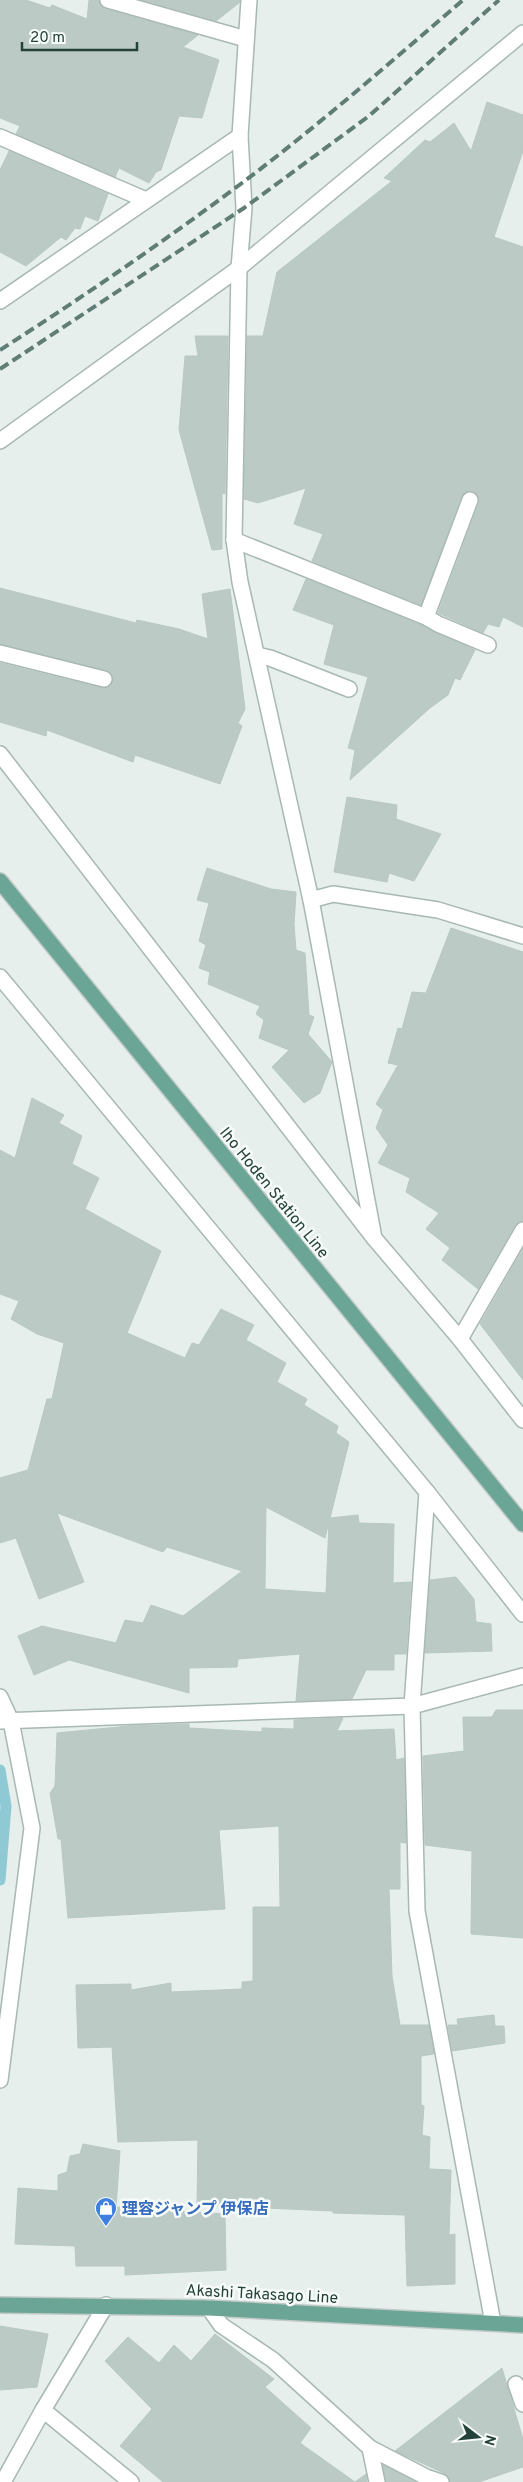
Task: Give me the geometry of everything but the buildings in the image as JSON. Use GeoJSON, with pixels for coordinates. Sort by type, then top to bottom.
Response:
{"type":"FeatureCollection","features":[{"type":"Feature","properties":{"kind":"main road","name":"Iho Hoden Station Line"},"geometry":{"type":"LineString","coordinates":[[0,881],[523,1524]]}},
{"type":"Feature","properties":{"kind":"main road","name":"Akashi Takasago Line"},"geometry":{"type":"LineString","coordinates":[[0,2305],[106,2305],[210,2308],[523,2325]]}},
{"type":"Feature","properties":{"kind":"street"},"geometry":{"type":"LineString","coordinates":[[108,0],[246,39]]}},
{"type":"Feature","properties":{"kind":"street"},"geometry":{"type":"LineString","coordinates":[[249,0],[240,136],[244,208],[239,268],[234,540],[240,582],[311,900],[374,1238]]}},
{"type":"Feature","properties":{"kind":"street"},"geometry":{"type":"LineString","coordinates":[[0,441],[239,268],[523,33]]}},
{"type":"Feature","properties":{"kind":"street"},"geometry":{"type":"LineString","coordinates":[[0,301],[240,136]]}},
{"type":"Feature","properties":{"kind":"street"},"geometry":{"type":"LineString","coordinates":[[0,137],[146,200]]}},
{"type":"Feature","properties":{"kind":"street"},"geometry":{"type":"LineString","coordinates":[[426,617],[470,500]]}},
{"type":"Feature","properties":{"kind":"street"},"geometry":{"type":"LineString","coordinates":[[234,540],[426,617],[488,645]]}},
{"type":"Feature","properties":{"kind":"street"},"geometry":{"type":"LineString","coordinates":[[0,654],[104,679]]}},
{"type":"Feature","properties":{"kind":"street"},"geometry":{"type":"LineString","coordinates":[[257,655],[270,658],[350,689]]}},
{"type":"Feature","properties":{"kind":"street"},"geometry":{"type":"LineString","coordinates":[[0,754],[374,1238],[460,1339],[523,1420]]}},
{"type":"Feature","properties":{"kind":"street"},"geometry":{"type":"LineString","coordinates":[[311,900],[333,894],[438,910],[523,936]]}},
{"type":"Feature","properties":{"kind":"street"},"geometry":{"type":"LineString","coordinates":[[0,976],[427,1492],[523,1614]]}},
{"type":"Feature","properties":{"kind":"street"},"geometry":{"type":"LineString","coordinates":[[460,1339],[523,1230]]}},
{"type":"Feature","properties":{"kind":"street"},"geometry":{"type":"LineString","coordinates":[[427,1492],[412,1706],[416,1911],[493,2323]]}},
{"type":"Feature","properties":{"kind":"street"},"geometry":{"type":"LineString","coordinates":[[5,1721],[412,1706],[523,1676]]}},
{"type":"Feature","properties":{"kind":"street"},"geometry":{"type":"LineString","coordinates":[[0,1697],[32,1828],[0,2080]]}},
{"type":"Feature","properties":{"kind":"street"},"geometry":{"type":"LineString","coordinates":[[3,2482],[42,2410],[106,2305]]}},
{"type":"Feature","properties":{"kind":"street"},"geometry":{"type":"LineString","coordinates":[[210,2308],[221,2325],[273,2360],[370,2448],[426,2477],[441,2482]]}},
{"type":"Feature","properties":{"kind":"street"},"geometry":{"type":"LineString","coordinates":[[516,2384],[523,2404]]}},
{"type":"Feature","properties":{"kind":"street"},"geometry":{"type":"LineString","coordinates":[[42,2410],[131,2482]]}},
{"type":"Feature","properties":{"kind":"street"},"geometry":{"type":"LineString","coordinates":[[370,2448],[376,2482]]}},
{"type":"Feature","properties":{"kind":"waterway"},"geometry":{"type":"LineString","coordinates":[[0,1770],[6,1806],[0,1880]]}},
{"type":"Feature","properties":{"kind":"railway"},"geometry":{"type":"LineString","coordinates":[[0,350],[123,269],[242,183],[327,116],[463,0]]}},
{"type":"Feature","properties":{"kind":"railway"},"geometry":{"type":"LineString","coordinates":[[0,369],[244,208],[369,116],[499,0]]}},
{"type":"Feature","properties":{"kind":"place","name":"理容ジャンプ 伊保店"},"geometry":{"type":"Point","coordinates":[106,2227]}}]}
